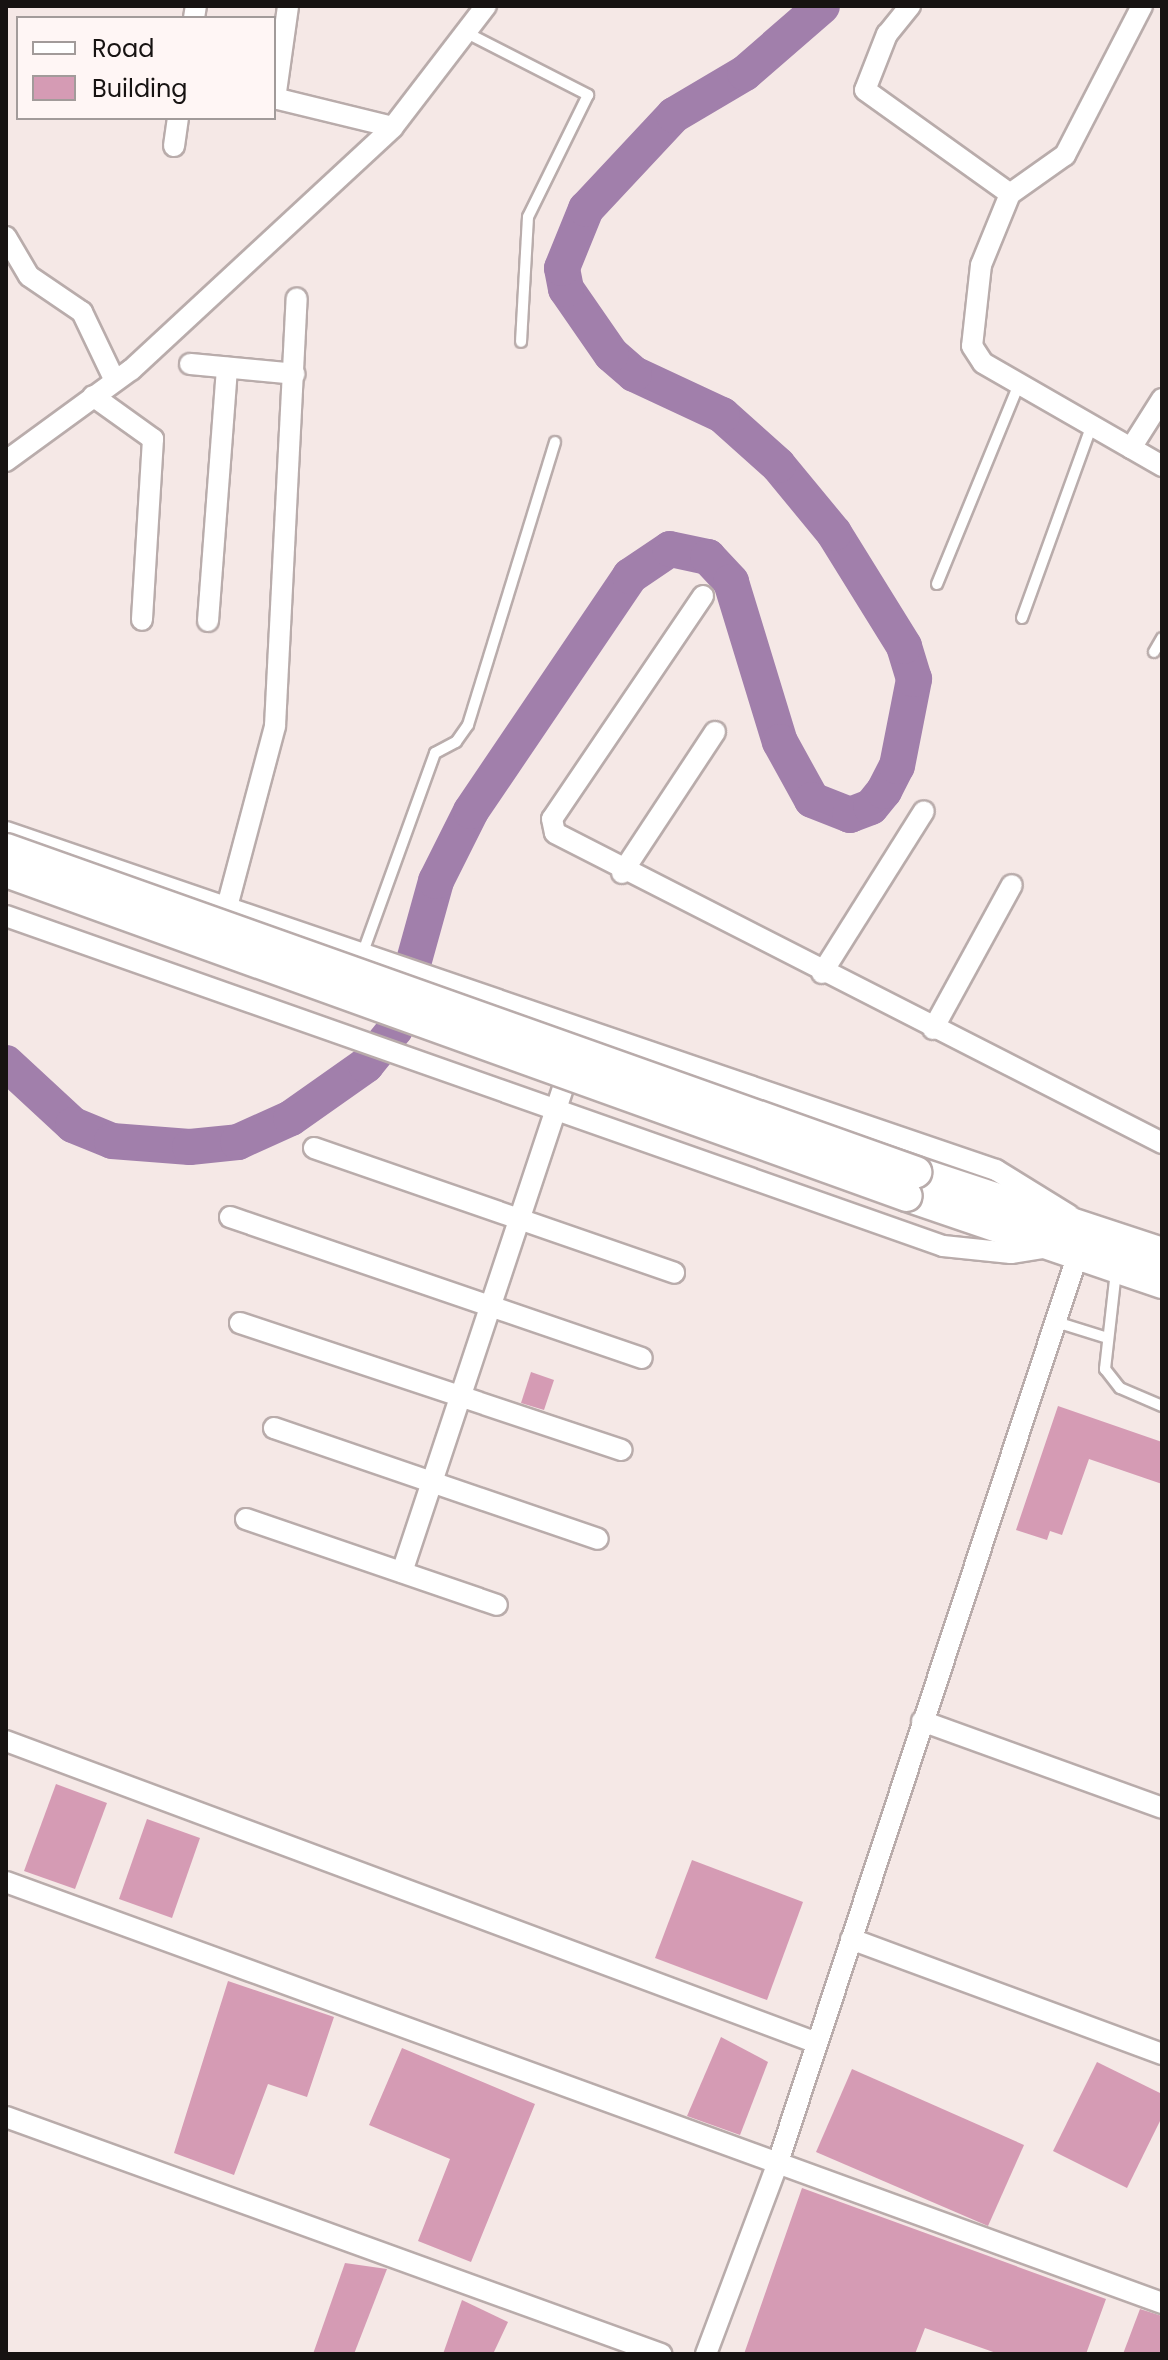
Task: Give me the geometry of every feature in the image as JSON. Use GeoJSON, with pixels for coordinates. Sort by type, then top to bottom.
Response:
{"type":"FeatureCollection","features":[{"type":"Feature","properties":{"kind":"main road"},"geometry":{"type":"LineString","coordinates":[[6,849],[1072,1242],[1116,1267],[1162,1283]]}},
{"type":"Feature","properties":{"kind":"main road"},"geometry":{"type":"LineString","coordinates":[[6,872],[912,1184]]}},
{"type":"Feature","properties":{"kind":"main road"},"geometry":{"type":"LineString","coordinates":[[1072,1242],[1162,1253]]}},
{"type":"Feature","properties":{"kind":"street"},"geometry":{"type":"LineString","coordinates":[[276,85],[288,6]]}},
{"type":"Feature","properties":{"kind":"street"},"geometry":{"type":"LineString","coordinates":[[6,461],[115,381],[393,127],[469,34],[486,6]]}},
{"type":"Feature","properties":{"kind":"street"},"geometry":{"type":"LineString","coordinates":[[910,6],[887,34],[865,90],[1010,194]]}},
{"type":"Feature","properties":{"kind":"street"},"geometry":{"type":"LineString","coordinates":[[1142,6],[1065,155],[1010,194],[981,265],[972,346],[983,363],[1162,466]]}},
{"type":"Feature","properties":{"kind":"street"},"geometry":{"type":"LineString","coordinates":[[276,98],[393,127]]}},
{"type":"Feature","properties":{"kind":"street"},"geometry":{"type":"LineString","coordinates":[[174,146],[178,120]]}},
{"type":"Feature","properties":{"kind":"street"},"geometry":{"type":"LineString","coordinates":[[6,237],[29,276],[82,312],[115,381]]}},
{"type":"Feature","properties":{"kind":"street"},"geometry":{"type":"LineString","coordinates":[[228,903],[275,726],[297,299]]}},
{"type":"Feature","properties":{"kind":"street"},"geometry":{"type":"LineString","coordinates":[[190,364],[295,374]]}},
{"type":"Feature","properties":{"kind":"street"},"geometry":{"type":"LineString","coordinates":[[208,621],[227,368]]}},
{"type":"Feature","properties":{"kind":"street"},"geometry":{"type":"LineString","coordinates":[[93,396],[153,439],[142,620]]}},
{"type":"Feature","properties":{"kind":"street"},"geometry":{"type":"LineString","coordinates":[[1131,448],[1162,399]]}},
{"type":"Feature","properties":{"kind":"street"},"geometry":{"type":"LineString","coordinates":[[703,596],[552,819],[555,833],[622,873],[1161,1141]]}},
{"type":"Feature","properties":{"kind":"street"},"geometry":{"type":"LineString","coordinates":[[622,873],[715,732]]}},
{"type":"Feature","properties":{"kind":"street"},"geometry":{"type":"LineString","coordinates":[[822,973],[924,811]]}},
{"type":"Feature","properties":{"kind":"street"},"geometry":{"type":"LineString","coordinates":[[6,832],[228,903],[996,1170],[1072,1242]]}},
{"type":"Feature","properties":{"kind":"street"},"geometry":{"type":"LineString","coordinates":[[933,1029],[1012,885]]}},
{"type":"Feature","properties":{"kind":"street"},"geometry":{"type":"LineString","coordinates":[[6,916],[943,1246],[1011,1253],[1072,1242]]}},
{"type":"Feature","properties":{"kind":"street"},"geometry":{"type":"LineString","coordinates":[[402,1572],[582,1028]]}},
{"type":"Feature","properties":{"kind":"street"},"geometry":{"type":"LineString","coordinates":[[314,1148],[674,1273]]}},
{"type":"Feature","properties":{"kind":"street"},"geometry":{"type":"LineString","coordinates":[[230,1217],[642,1358]]}},
{"type":"Feature","properties":{"kind":"street"},"geometry":{"type":"LineString","coordinates":[[706,2354],[778,2162],[1053,1321],[1072,1242]]}},
{"type":"Feature","properties":{"kind":"street"},"geometry":{"type":"LineString","coordinates":[[240,1323],[621,1450]]}},
{"type":"Feature","properties":{"kind":"street"},"geometry":{"type":"LineString","coordinates":[[274,1428],[598,1539]]}},
{"type":"Feature","properties":{"kind":"street"},"geometry":{"type":"LineString","coordinates":[[246,1519],[497,1605]]}},
{"type":"Feature","properties":{"kind":"street"},"geometry":{"type":"LineString","coordinates":[[922,1721],[1162,1808]]}},
{"type":"Feature","properties":{"kind":"street"},"geometry":{"type":"LineString","coordinates":[[6,1741],[817,2043]]}},
{"type":"Feature","properties":{"kind":"street"},"geometry":{"type":"LineString","coordinates":[[6,1882],[1162,2303]]}},
{"type":"Feature","properties":{"kind":"street"},"geometry":{"type":"LineString","coordinates":[[851,1939],[1162,2054]]}},
{"type":"Feature","properties":{"kind":"street"},"geometry":{"type":"LineString","coordinates":[[6,2117],[661,2354]]}},
{"type":"Feature","properties":{"kind":"lane"},"geometry":{"type":"LineString","coordinates":[[469,34],[588,95],[528,217],[521,342]]}},
{"type":"Feature","properties":{"kind":"lane"},"geometry":{"type":"LineString","coordinates":[[937,584],[1019,384]]}},
{"type":"Feature","properties":{"kind":"lane"},"geometry":{"type":"LineString","coordinates":[[1022,618],[1092,425]]}},
{"type":"Feature","properties":{"kind":"lane"},"geometry":{"type":"LineString","coordinates":[[367,953],[435,753],[456,742],[468,725],[555,442]]}},
{"type":"Feature","properties":{"kind":"lane"},"geometry":{"type":"LineString","coordinates":[[1154,652],[1162,638]]}},
{"type":"Feature","properties":{"kind":"lane"},"geometry":{"type":"LineString","coordinates":[[1116,1267],[1104,1337],[1111,1380],[1162,1406]]}},
{"type":"Feature","properties":{"kind":"lane"},"geometry":{"type":"LineString","coordinates":[[1053,1321],[1104,1337]]}},
{"type":"Feature","properties":{"kind":"building"},"geometry":{"type":"Polygon","coordinates":[[[531,1372],[554,1380],[544,1410],[521,1403],[531,1372]]]}},
{"type":"Feature","properties":{"kind":"building"},"geometry":{"type":"Polygon","coordinates":[[[1058,1406],[1162,1442],[1162,1484],[1089,1459],[1062,1535],[1050,1531],[1047,1540],[1016,1530],[1058,1406]]]}},
{"type":"Feature","properties":{"kind":"building"},"geometry":{"type":"Polygon","coordinates":[[[56,1784],[107,1803],[75,1889],[24,1871],[56,1784]]]}},
{"type":"Feature","properties":{"kind":"building"},"geometry":{"type":"Polygon","coordinates":[[[147,1819],[200,1838],[172,1918],[119,1899],[147,1819]]]}},
{"type":"Feature","properties":{"kind":"building"},"geometry":{"type":"Polygon","coordinates":[[[692,1860],[803,1902],[767,2000],[655,1958],[692,1860]]]}},
{"type":"Feature","properties":{"kind":"building"},"geometry":{"type":"Polygon","coordinates":[[[228,1981],[334,2017],[307,2097],[268,2084],[234,2175],[174,2153],[228,1981]]]}},
{"type":"Feature","properties":{"kind":"building"},"geometry":{"type":"Polygon","coordinates":[[[721,2037],[768,2062],[740,2135],[687,2116],[721,2037]]]}},
{"type":"Feature","properties":{"kind":"building"},"geometry":{"type":"Polygon","coordinates":[[[402,2048],[535,2104],[471,2262],[418,2241],[450,2159],[369,2125],[402,2048]]]}},
{"type":"Feature","properties":{"kind":"building"},"geometry":{"type":"Polygon","coordinates":[[[1097,2062],[1162,2094],[1162,2117],[1127,2188],[1053,2151],[1097,2062]]]}},
{"type":"Feature","properties":{"kind":"building"},"geometry":{"type":"Polygon","coordinates":[[[852,2069],[1024,2145],[988,2226],[816,2152],[852,2069]]]}},
{"type":"Feature","properties":{"kind":"building"},"geometry":{"type":"Polygon","coordinates":[[[802,2188],[1106,2299],[1086,2354],[999,2354],[925,2328],[915,2354],[744,2354],[802,2188]]]}},
{"type":"Feature","properties":{"kind":"building"},"geometry":{"type":"Polygon","coordinates":[[[345,2263],[387,2269],[354,2354],[313,2354],[345,2263]]]}},
{"type":"Feature","properties":{"kind":"building"},"geometry":{"type":"Polygon","coordinates":[[[462,2300],[508,2322],[493,2354],[443,2354],[462,2300]]]}},
{"type":"Feature","properties":{"kind":"building"},"geometry":{"type":"Polygon","coordinates":[[[1140,2309],[1162,2316],[1162,2354],[1123,2354],[1140,2309]]]}},
{"type":"Feature","properties":{"kind":"waterway"},"geometry":{"type":"LineString","coordinates":[[6,1063],[73,1125],[112,1141],[190,1147],[238,1142],[291,1118],[366,1065],[395,1029],[436,881],[471,811],[630,576],[670,549],[708,557],[731,582],[780,742],[812,800],[850,815],[871,807],[884,791],[897,766],[914,679],[904,646],[834,533],[778,465],[722,415],[634,374],[611,354],[566,289],[562,268],[586,209],[674,115],[745,73],[822,6]]}}]}
